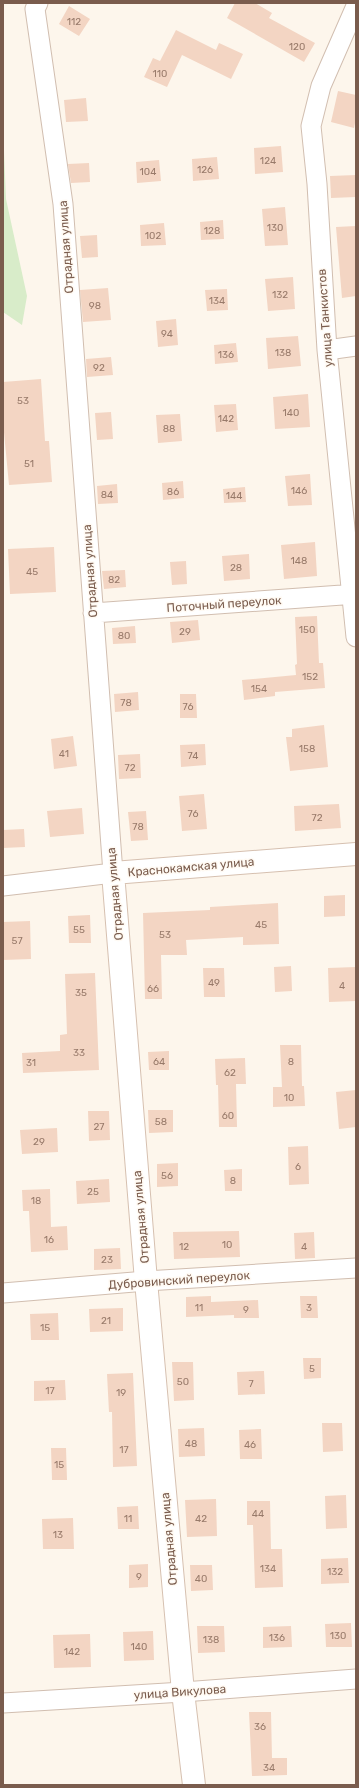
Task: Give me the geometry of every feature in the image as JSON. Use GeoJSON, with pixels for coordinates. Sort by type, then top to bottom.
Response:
{"type":"FeatureCollection","features":[{"type":"Feature","properties":{"kind":"street","name":"Отрадная улица"},"geometry":{"type":"LineString","coordinates":[[38,3],[36,8],[64,204],[93,613],[146,1281],[183,1692],[194,1785]]}},
{"type":"Feature","properties":{"kind":"street","name":"улица Танкистов"},"geometry":{"type":"LineString","coordinates":[[356,6],[321,86],[311,126],[317,184],[327,350],[354,594],[356,637]]}},
{"type":"Feature","properties":{"kind":"street"},"geometry":{"type":"LineString","coordinates":[[327,350],[356,346]]}},
{"type":"Feature","properties":{"kind":"street","name":"Поточный переулок"},"geometry":{"type":"LineString","coordinates":[[93,613],[354,594]]}},
{"type":"Feature","properties":{"kind":"street","name":"Краснокамская улица"},"geometry":{"type":"LineString","coordinates":[[3,886],[113,873],[356,854]]}},
{"type":"Feature","properties":{"kind":"street","name":"Дубровинский переулок"},"geometry":{"type":"LineString","coordinates":[[3,1293],[146,1281],[356,1268]]}},
{"type":"Feature","properties":{"kind":"street","name":"улица Викулова"},"geometry":{"type":"LineString","coordinates":[[3,1703],[183,1692],[356,1679]]}},
{"type":"Feature","properties":{"kind":"green space"},"geometry":{"type":"Polygon","coordinates":[[[3,127],[6,199],[27,296],[22,325],[3,312],[3,127]]]}},
{"type":"Feature","properties":{"kind":"building"},"geometry":{"type":"Polygon","coordinates":[[[235,3],[255,3],[272,13],[269,18],[315,43],[304,62],[227,18],[235,3]]]}},
{"type":"Feature","properties":{"kind":"building"},"geometry":{"type":"Polygon","coordinates":[[[69,6],[90,19],[79,36],[59,24],[69,6]]]}},
{"type":"Feature","properties":{"kind":"building"},"geometry":{"type":"Polygon","coordinates":[[[176,30],[216,50],[219,43],[243,54],[231,79],[182,55],[167,87],[144,77],[153,58],[160,61],[176,30]]]}},
{"type":"Feature","properties":{"kind":"building"},"geometry":{"type":"Polygon","coordinates":[[[338,91],[356,95],[356,118],[354,128],[331,122],[338,91]]]}},
{"type":"Feature","properties":{"kind":"building"},"geometry":{"type":"Polygon","coordinates":[[[86,98],[88,121],[66,122],[64,100],[86,98]]]}},
{"type":"Feature","properties":{"kind":"building"},"geometry":{"type":"Polygon","coordinates":[[[281,146],[283,172],[255,174],[254,148],[281,146]]]}},
{"type":"Feature","properties":{"kind":"building"},"geometry":{"type":"Polygon","coordinates":[[[217,157],[219,179],[193,181],[192,159],[217,157]]]}},
{"type":"Feature","properties":{"kind":"building"},"geometry":{"type":"Polygon","coordinates":[[[159,160],[161,181],[137,183],[136,162],[159,160]]]}},
{"type":"Feature","properties":{"kind":"building"},"geometry":{"type":"Polygon","coordinates":[[[89,163],[90,182],[71,183],[68,164],[89,163]]]}},
{"type":"Feature","properties":{"kind":"building"},"geometry":{"type":"Polygon","coordinates":[[[356,175],[356,197],[331,198],[330,176],[356,175]]]}},
{"type":"Feature","properties":{"kind":"building"},"geometry":{"type":"Polygon","coordinates":[[[285,207],[288,245],[265,246],[262,209],[285,207]]]}},
{"type":"Feature","properties":{"kind":"building"},"geometry":{"type":"Polygon","coordinates":[[[223,220],[224,239],[201,240],[200,222],[223,220]]]}},
{"type":"Feature","properties":{"kind":"building"},"geometry":{"type":"Polygon","coordinates":[[[164,223],[166,245],[141,246],[140,225],[164,223]]]}},
{"type":"Feature","properties":{"kind":"building"},"geometry":{"type":"Polygon","coordinates":[[[356,226],[356,296],[342,298],[336,227],[356,226]]]}},
{"type":"Feature","properties":{"kind":"building"},"geometry":{"type":"Polygon","coordinates":[[[97,235],[98,257],[82,258],[80,236],[97,235]]]}},
{"type":"Feature","properties":{"kind":"building"},"geometry":{"type":"Polygon","coordinates":[[[293,277],[295,309],[268,311],[265,279],[293,277]]]}},
{"type":"Feature","properties":{"kind":"building"},"geometry":{"type":"Polygon","coordinates":[[[108,288],[111,320],[83,322],[80,290],[108,288]]]}},
{"type":"Feature","properties":{"kind":"building"},"geometry":{"type":"Polygon","coordinates":[[[227,289],[228,310],[207,311],[205,290],[227,289]]]}},
{"type":"Feature","properties":{"kind":"building"},"geometry":{"type":"Polygon","coordinates":[[[176,319],[178,345],[158,347],[156,321],[176,319]]]}},
{"type":"Feature","properties":{"kind":"building"},"geometry":{"type":"Polygon","coordinates":[[[298,336],[301,366],[268,369],[266,338],[298,336]]]}},
{"type":"Feature","properties":{"kind":"building"},"geometry":{"type":"Polygon","coordinates":[[[236,343],[238,362],[215,364],[214,345],[236,343]]]}},
{"type":"Feature","properties":{"kind":"building"},"geometry":{"type":"Polygon","coordinates":[[[111,357],[113,375],[87,377],[86,359],[111,357]]]}},
{"type":"Feature","properties":{"kind":"building"},"geometry":{"type":"Polygon","coordinates":[[[41,379],[45,441],[49,441],[52,482],[9,485],[3,422],[3,382],[41,379]]]}},
{"type":"Feature","properties":{"kind":"building"},"geometry":{"type":"Polygon","coordinates":[[[308,394],[310,427],[275,429],[273,397],[308,394]]]}},
{"type":"Feature","properties":{"kind":"building"},"geometry":{"type":"Polygon","coordinates":[[[236,404],[238,430],[216,432],[214,405],[236,404]]]}},
{"type":"Feature","properties":{"kind":"building"},"geometry":{"type":"Polygon","coordinates":[[[111,412],[113,439],[97,440],[95,413],[111,412]]]}},
{"type":"Feature","properties":{"kind":"building"},"geometry":{"type":"Polygon","coordinates":[[[180,414],[182,441],[158,443],[156,415],[180,414]]]}},
{"type":"Feature","properties":{"kind":"building"},"geometry":{"type":"Polygon","coordinates":[[[310,474],[312,505],[288,506],[285,476],[310,474]]]}},
{"type":"Feature","properties":{"kind":"building"},"geometry":{"type":"Polygon","coordinates":[[[183,481],[184,498],[163,500],[162,483],[183,481]]]}},
{"type":"Feature","properties":{"kind":"building"},"geometry":{"type":"Polygon","coordinates":[[[117,484],[118,503],[98,504],[97,486],[117,484]]]}},
{"type":"Feature","properties":{"kind":"building"},"geometry":{"type":"Polygon","coordinates":[[[245,487],[246,502],[224,503],[223,489],[245,487]]]}},
{"type":"Feature","properties":{"kind":"building"},"geometry":{"type":"Polygon","coordinates":[[[315,542],[317,576],[284,579],[281,545],[315,542]]]}},
{"type":"Feature","properties":{"kind":"building"},"geometry":{"type":"Polygon","coordinates":[[[54,547],[56,592],[10,594],[8,549],[54,547]]]}},
{"type":"Feature","properties":{"kind":"building"},"geometry":{"type":"Polygon","coordinates":[[[249,554],[250,579],[224,581],[222,556],[249,554]]]}},
{"type":"Feature","properties":{"kind":"building"},"geometry":{"type":"Polygon","coordinates":[[[186,561],[187,584],[172,585],[170,562],[186,561]]]}},
{"type":"Feature","properties":{"kind":"building"},"geometry":{"type":"Polygon","coordinates":[[[125,570],[126,587],[104,589],[102,571],[125,570]]]}},
{"type":"Feature","properties":{"kind":"building"},"geometry":{"type":"Polygon","coordinates":[[[317,616],[319,663],[323,663],[325,688],[275,692],[275,696],[244,700],[242,680],[296,675],[295,617],[317,616]]]}},
{"type":"Feature","properties":{"kind":"building"},"geometry":{"type":"Polygon","coordinates":[[[198,620],[200,640],[172,643],[170,622],[198,620]]]}},
{"type":"Feature","properties":{"kind":"building"},"geometry":{"type":"Polygon","coordinates":[[[135,626],[136,643],[113,644],[112,628],[135,626]]]}},
{"type":"Feature","properties":{"kind":"building"},"geometry":{"type":"Polygon","coordinates":[[[138,692],[139,710],[115,712],[114,694],[138,692]]]}},
{"type":"Feature","properties":{"kind":"building"},"geometry":{"type":"Polygon","coordinates":[[[180,694],[196,694],[197,718],[180,718],[180,694]]]}},
{"type":"Feature","properties":{"kind":"building"},"geometry":{"type":"Polygon","coordinates":[[[324,725],[328,767],[290,771],[286,737],[292,737],[292,729],[324,725]]]}},
{"type":"Feature","properties":{"kind":"building"},"geometry":{"type":"Polygon","coordinates":[[[73,736],[77,766],[54,769],[51,739],[73,736]]]}},
{"type":"Feature","properties":{"kind":"building"},"geometry":{"type":"Polygon","coordinates":[[[205,744],[206,765],[181,767],[180,745],[205,744]]]}},
{"type":"Feature","properties":{"kind":"building"},"geometry":{"type":"Polygon","coordinates":[[[140,754],[141,778],[119,779],[118,755],[140,754]]]}},
{"type":"Feature","properties":{"kind":"building"},"geometry":{"type":"Polygon","coordinates":[[[204,794],[207,829],[182,831],[179,796],[204,794]]]}},
{"type":"Feature","properties":{"kind":"building"},"geometry":{"type":"Polygon","coordinates":[[[339,804],[341,828],[295,831],[294,806],[339,804]]]}},
{"type":"Feature","properties":{"kind":"building"},"geometry":{"type":"Polygon","coordinates":[[[82,808],[84,834],[50,837],[47,811],[82,808]]]}},
{"type":"Feature","properties":{"kind":"building"},"geometry":{"type":"Polygon","coordinates":[[[146,811],[148,840],[131,841],[128,812],[146,811]]]}},
{"type":"Feature","properties":{"kind":"building"},"geometry":{"type":"Polygon","coordinates":[[[24,829],[25,847],[3,848],[3,830],[24,829]]]}},
{"type":"Feature","properties":{"kind":"building"},"geometry":{"type":"Polygon","coordinates":[[[345,895],[345,916],[324,917],[324,896],[345,895]]]}},
{"type":"Feature","properties":{"kind":"building"},"geometry":{"type":"Polygon","coordinates":[[[278,903],[279,944],[243,945],[243,937],[186,940],[187,955],[161,955],[162,999],[145,999],[143,913],[210,910],[210,907],[278,903]]]}},
{"type":"Feature","properties":{"kind":"building"},"geometry":{"type":"Polygon","coordinates":[[[90,915],[91,943],[69,943],[68,916],[90,915]]]}},
{"type":"Feature","properties":{"kind":"building"},"geometry":{"type":"Polygon","coordinates":[[[30,921],[31,959],[3,960],[3,922],[30,921]]]}},
{"type":"Feature","properties":{"kind":"building"},"geometry":{"type":"Polygon","coordinates":[[[291,966],[292,991],[275,992],[274,967],[291,966]]]}},
{"type":"Feature","properties":{"kind":"building"},"geometry":{"type":"Polygon","coordinates":[[[356,967],[356,1001],[329,1002],[328,968],[356,967]]]}},
{"type":"Feature","properties":{"kind":"building"},"geometry":{"type":"Polygon","coordinates":[[[203,968],[224,968],[225,997],[204,997],[203,968]]]}},
{"type":"Feature","properties":{"kind":"building"},"geometry":{"type":"Polygon","coordinates":[[[95,973],[99,1070],[23,1073],[22,1053],[60,1051],[60,1035],[67,1034],[65,974],[95,973]]]}},
{"type":"Feature","properties":{"kind":"building"},"geometry":{"type":"Polygon","coordinates":[[[280,1045],[301,1045],[302,1086],[304,1086],[305,1106],[273,1107],[273,1087],[282,1087],[280,1045]]]}},
{"type":"Feature","properties":{"kind":"building"},"geometry":{"type":"Polygon","coordinates":[[[169,1051],[169,1070],[149,1070],[148,1052],[169,1051]]]}},
{"type":"Feature","properties":{"kind":"building"},"geometry":{"type":"Polygon","coordinates":[[[245,1058],[246,1084],[236,1084],[237,1127],[219,1127],[218,1085],[216,1085],[215,1059],[245,1058]]]}},
{"type":"Feature","properties":{"kind":"building"},"geometry":{"type":"Polygon","coordinates":[[[356,1090],[356,1127],[339,1129],[336,1092],[356,1090]]]}},
{"type":"Feature","properties":{"kind":"building"},"geometry":{"type":"Polygon","coordinates":[[[148,1110],[173,1110],[173,1132],[149,1133],[148,1110]]]}},
{"type":"Feature","properties":{"kind":"building"},"geometry":{"type":"Polygon","coordinates":[[[88,1111],[109,1111],[110,1140],[89,1141],[88,1111]]]}},
{"type":"Feature","properties":{"kind":"building"},"geometry":{"type":"Polygon","coordinates":[[[57,1128],[58,1152],[22,1154],[20,1130],[57,1128]]]}},
{"type":"Feature","properties":{"kind":"building"},"geometry":{"type":"Polygon","coordinates":[[[308,1146],[309,1184],[289,1185],[288,1147],[308,1146]]]}},
{"type":"Feature","properties":{"kind":"building"},"geometry":{"type":"Polygon","coordinates":[[[178,1163],[178,1186],[157,1187],[157,1164],[178,1163]]]}},
{"type":"Feature","properties":{"kind":"building"},"geometry":{"type":"Polygon","coordinates":[[[242,1169],[242,1191],[225,1191],[224,1170],[242,1169]]]}},
{"type":"Feature","properties":{"kind":"building"},"geometry":{"type":"Polygon","coordinates":[[[109,1179],[110,1202],[77,1204],[76,1181],[109,1179]]]}},
{"type":"Feature","properties":{"kind":"building"},"geometry":{"type":"Polygon","coordinates":[[[50,1189],[51,1227],[67,1226],[68,1250],[31,1252],[29,1211],[23,1211],[22,1190],[50,1189]]]}},
{"type":"Feature","properties":{"kind":"building"},"geometry":{"type":"Polygon","coordinates":[[[239,1231],[240,1257],[174,1259],[173,1232],[239,1231]]]}},
{"type":"Feature","properties":{"kind":"building"},"geometry":{"type":"Polygon","coordinates":[[[314,1232],[315,1258],[295,1259],[294,1233],[314,1232]]]}},
{"type":"Feature","properties":{"kind":"building"},"geometry":{"type":"Polygon","coordinates":[[[120,1248],[121,1269],[94,1270],[94,1249],[120,1248]]]}},
{"type":"Feature","properties":{"kind":"building"},"geometry":{"type":"Polygon","coordinates":[[[211,1296],[211,1302],[258,1300],[259,1318],[234,1318],[234,1315],[186,1317],[186,1297],[211,1296]]]}},
{"type":"Feature","properties":{"kind":"building"},"geometry":{"type":"Polygon","coordinates":[[[300,1296],[317,1296],[318,1318],[301,1318],[300,1296]]]}},
{"type":"Feature","properties":{"kind":"building"},"geometry":{"type":"Polygon","coordinates":[[[123,1308],[123,1331],[90,1332],[89,1309],[123,1308]]]}},
{"type":"Feature","properties":{"kind":"building"},"geometry":{"type":"Polygon","coordinates":[[[58,1313],[59,1340],[31,1340],[30,1314],[58,1313]]]}},
{"type":"Feature","properties":{"kind":"building"},"geometry":{"type":"Polygon","coordinates":[[[303,1358],[321,1358],[321,1378],[304,1379],[303,1358]]]}},
{"type":"Feature","properties":{"kind":"building"},"geometry":{"type":"Polygon","coordinates":[[[172,1362],[193,1362],[194,1400],[174,1401],[172,1362]]]}},
{"type":"Feature","properties":{"kind":"building"},"geometry":{"type":"Polygon","coordinates":[[[264,1371],[265,1394],[238,1395],[237,1372],[264,1371]]]}},
{"type":"Feature","properties":{"kind":"building"},"geometry":{"type":"Polygon","coordinates":[[[133,1373],[137,1466],[113,1467],[112,1412],[109,1412],[107,1374],[133,1373]]]}},
{"type":"Feature","properties":{"kind":"building"},"geometry":{"type":"Polygon","coordinates":[[[65,1380],[66,1400],[34,1401],[34,1381],[65,1380]]]}},
{"type":"Feature","properties":{"kind":"building"},"geometry":{"type":"Polygon","coordinates":[[[322,1423],[342,1423],[343,1451],[323,1452],[322,1423]]]}},
{"type":"Feature","properties":{"kind":"building"},"geometry":{"type":"Polygon","coordinates":[[[204,1428],[205,1456],[179,1457],[178,1429],[204,1428]]]}},
{"type":"Feature","properties":{"kind":"building"},"geometry":{"type":"Polygon","coordinates":[[[261,1429],[262,1459],[240,1459],[239,1430],[261,1429]]]}},
{"type":"Feature","properties":{"kind":"building"},"geometry":{"type":"Polygon","coordinates":[[[51,1448],[66,1448],[67,1480],[52,1480],[51,1448]]]}},
{"type":"Feature","properties":{"kind":"building"},"geometry":{"type":"Polygon","coordinates":[[[346,1495],[347,1528],[326,1529],[325,1496],[346,1495]]]}},
{"type":"Feature","properties":{"kind":"building"},"geometry":{"type":"Polygon","coordinates":[[[216,1499],[217,1536],[187,1537],[185,1500],[216,1499]]]}},
{"type":"Feature","properties":{"kind":"building"},"geometry":{"type":"Polygon","coordinates":[[[247,1501],[270,1501],[271,1549],[282,1549],[283,1587],[255,1588],[253,1525],[247,1525],[247,1501]]]}},
{"type":"Feature","properties":{"kind":"building"},"geometry":{"type":"Polygon","coordinates":[[[138,1506],[139,1529],[118,1529],[117,1507],[138,1506]]]}},
{"type":"Feature","properties":{"kind":"building"},"geometry":{"type":"Polygon","coordinates":[[[73,1518],[74,1549],[43,1549],[42,1519],[73,1518]]]}},
{"type":"Feature","properties":{"kind":"building"},"geometry":{"type":"Polygon","coordinates":[[[348,1558],[349,1583],[321,1584],[321,1559],[348,1558]]]}},
{"type":"Feature","properties":{"kind":"building"},"geometry":{"type":"Polygon","coordinates":[[[148,1564],[148,1587],[129,1588],[129,1565],[148,1564]]]}},
{"type":"Feature","properties":{"kind":"building"},"geometry":{"type":"Polygon","coordinates":[[[190,1565],[212,1565],[213,1590],[191,1591],[190,1565]]]}},
{"type":"Feature","properties":{"kind":"building"},"geometry":{"type":"Polygon","coordinates":[[[351,1623],[352,1647],[326,1647],[325,1624],[351,1623]]]}},
{"type":"Feature","properties":{"kind":"building"},"geometry":{"type":"Polygon","coordinates":[[[197,1626],[224,1626],[225,1652],[198,1653],[197,1626]]]}},
{"type":"Feature","properties":{"kind":"building"},"geometry":{"type":"Polygon","coordinates":[[[291,1626],[292,1647],[263,1648],[263,1627],[291,1626]]]}},
{"type":"Feature","properties":{"kind":"building"},"geometry":{"type":"Polygon","coordinates":[[[153,1631],[154,1660],[124,1661],[123,1632],[153,1631]]]}},
{"type":"Feature","properties":{"kind":"building"},"geometry":{"type":"Polygon","coordinates":[[[90,1634],[91,1667],[54,1668],[53,1635],[90,1634]]]}},
{"type":"Feature","properties":{"kind":"building"},"geometry":{"type":"Polygon","coordinates":[[[249,1712],[271,1712],[272,1758],[287,1758],[287,1775],[252,1776],[249,1712]]]}}]}
